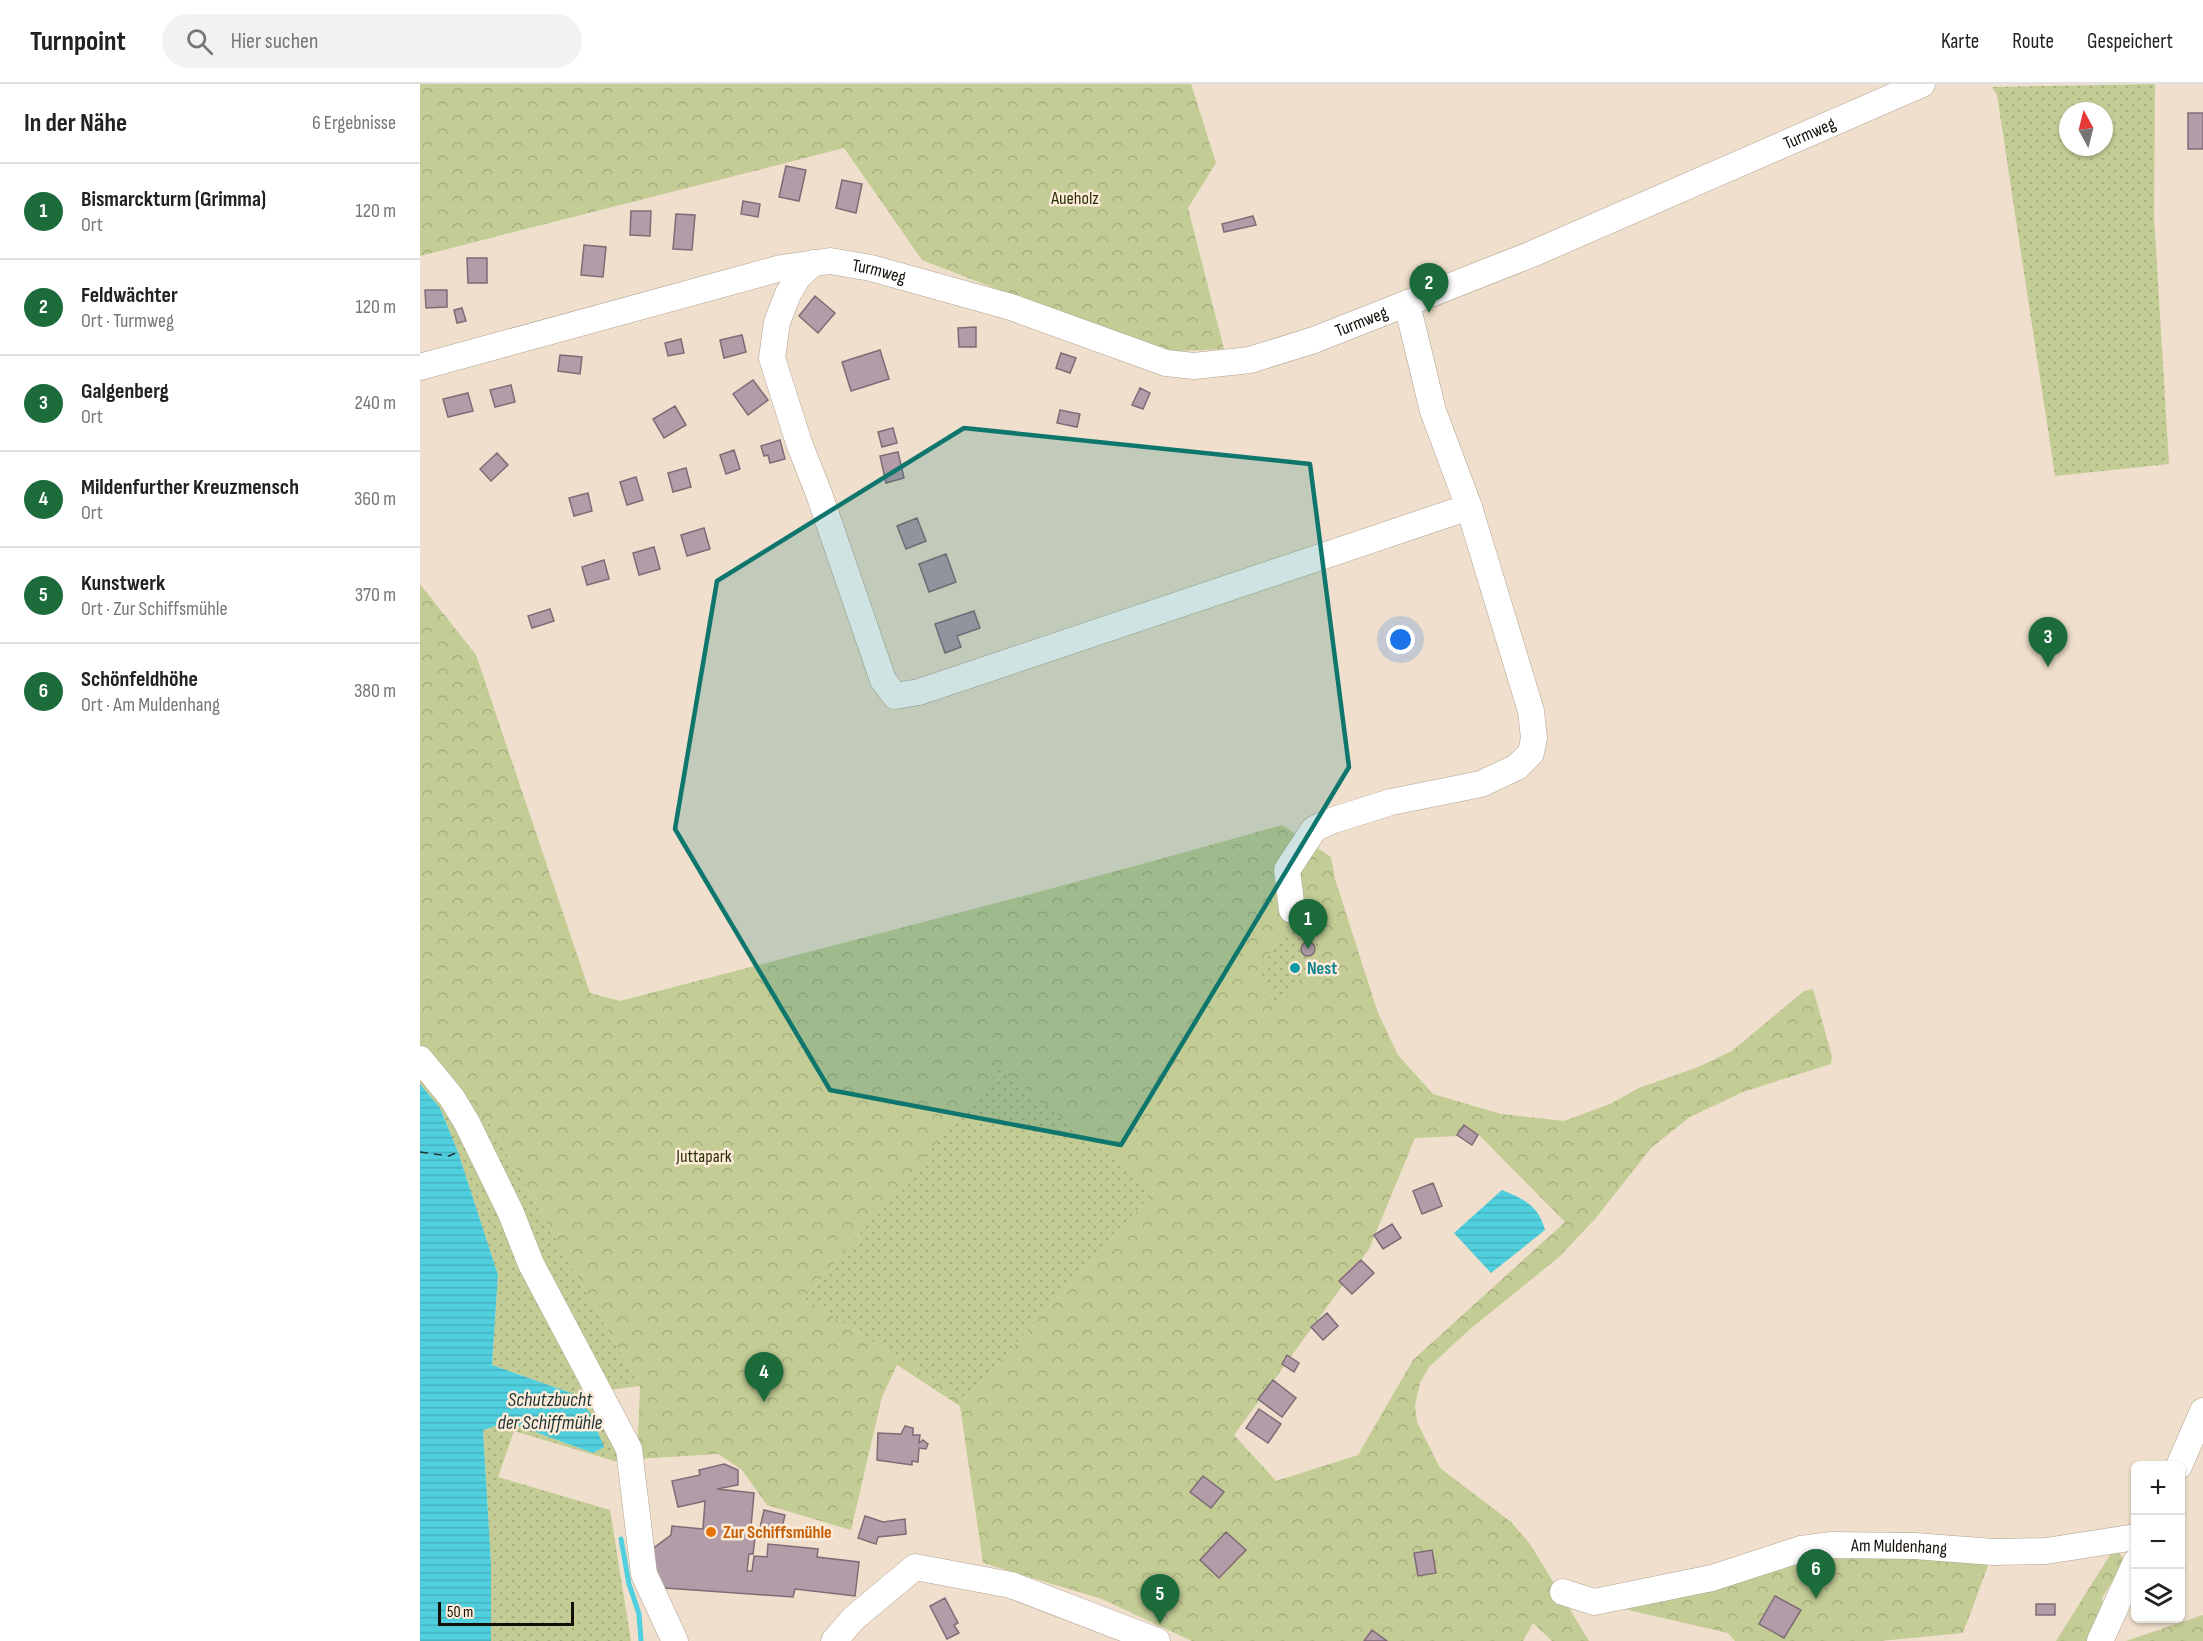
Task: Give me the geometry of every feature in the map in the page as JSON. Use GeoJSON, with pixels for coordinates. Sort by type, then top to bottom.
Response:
{"type":"FeatureCollection","features":[{"type":"Feature","properties":{"kind":"street","name":"Turmweg"},"geometry":{"type":"LineString","coordinates":[[420,367],[781,268],[830,261],[871,268],[1011,307],[1166,363],[1194,366],[1250,360],[1314,340],[1543,249],[1922,84]]}},
{"type":"Feature","properties":{"kind":"street"},"geometry":{"type":"LineString","coordinates":[[813,263],[798,277],[788,294],[777,322],[772,358],[796,434],[883,680],[895,696],[919,692],[1469,507]]}},
{"type":"Feature","properties":{"kind":"street"},"geometry":{"type":"LineString","coordinates":[[1292,910],[1287,870],[1314,829],[1334,820],[1391,802],[1481,784],[1517,767],[1531,753],[1534,738],[1531,711],[1469,507],[1433,411],[1407,304]]}},
{"type":"Feature","properties":{"kind":"street"},"geometry":{"type":"LineString","coordinates":[[420,1059],[452,1098],[467,1123],[511,1214],[531,1264],[629,1449],[644,1574],[675,1641]]}},
{"type":"Feature","properties":{"kind":"street"},"geometry":{"type":"LineString","coordinates":[[2181,1461],[2203,1411]]}},
{"type":"Feature","properties":{"kind":"street","name":"Am Muldenhang"},"geometry":{"type":"LineString","coordinates":[[1563,1592],[1594,1602],[1712,1578],[1801,1549],[1832,1545],[1915,1546],[1993,1552],[2046,1551],[2131,1538]]}},
{"type":"Feature","properties":{"kind":"street"},"geometry":{"type":"LineString","coordinates":[[834,1641],[854,1618],[915,1567],[1011,1585],[1156,1641]]}},
{"type":"Feature","properties":{"kind":"street"},"geometry":{"type":"LineString","coordinates":[[2100,1641],[2133,1569]]}},
{"type":"Feature","properties":{"kind":"highlighted area"},"geometry":{"type":"Polygon","coordinates":[[[964,428],[1310,464],[1349,767],[1121,1145],[830,1090],[675,829],[717,581],[964,428]]]}},
{"type":"Feature","properties":{"kind":"green space","name":"Aueholz"},"geometry":{"type":"Polygon","coordinates":[[[420,84],[1191,84],[1216,163],[1188,208],[1224,349],[1159,352],[922,260],[844,148],[420,256],[420,84]]]}},
{"type":"Feature","properties":{"kind":"green space"},"geometry":{"type":"Polygon","coordinates":[[[2155,84],[2154,216],[2169,464],[2055,476],[1997,95],[1992,87],[2155,84]]]}},
{"type":"Feature","properties":{"kind":"green space","name":"Juttapark"},"geometry":{"type":"Polygon","coordinates":[[[420,584],[476,655],[590,993],[620,1001],[1034,893],[1282,825],[1331,857],[1335,879],[1378,1013],[1398,1055],[1433,1094],[1501,1114],[1564,1121],[1610,1104],[1639,1088],[1698,1067],[1732,1051],[1804,991],[1813,989],[1832,1056],[1831,1064],[1743,1092],[1690,1117],[1651,1148],[1595,1219],[1559,1257],[1469,1330],[1429,1367],[1420,1383],[1415,1405],[1417,1422],[1440,1468],[1511,1522],[1530,1544],[1589,1641],[1552,1641],[1533,1623],[1523,1641],[1192,1641],[1102,1599],[983,1563],[960,1406],[897,1365],[882,1397],[851,1530],[767,1505],[742,1470],[718,1454],[637,1459],[640,1386],[490,1124],[420,1075],[420,584]],[[1293,918],[1256,974],[1279,1007],[1323,946],[1293,918]],[[1000,1069],[804,1299],[965,1399],[1155,1191],[1000,1069]],[[1479,1135],[1415,1138],[1369,1249],[1234,1435],[1276,1481],[1358,1455],[1413,1360],[1565,1222],[1479,1135]]]}},
{"type":"Feature","properties":{"kind":"green space"},"geometry":{"type":"Polygon","coordinates":[[[1293,918],[1323,946],[1279,1007],[1256,974],[1293,918]]]}},
{"type":"Feature","properties":{"kind":"green space"},"geometry":{"type":"Polygon","coordinates":[[[1000,1068],[1155,1191],[965,1399],[804,1299],[1000,1068]]]}},
{"type":"Feature","properties":{"kind":"green space"},"geometry":{"type":"Polygon","coordinates":[[[420,1075],[490,1124],[640,1386],[600,1391],[631,1466],[514,1431],[498,1477],[610,1510],[631,1641],[491,1641],[491,1563],[483,1429],[508,1422],[593,1453],[574,1394],[492,1365],[498,1275],[458,1152],[440,1108],[420,1084],[420,1075]]]}},
{"type":"Feature","properties":{"kind":"green space"},"geometry":{"type":"Polygon","coordinates":[[[2115,1547],[2125,1561],[2102,1598],[2108,1641],[2056,1641],[2115,1547]]]}},
{"type":"Feature","properties":{"kind":"green space"},"geometry":{"type":"Polygon","coordinates":[[[1801,1549],[1993,1552],[1963,1633],[1880,1641],[1735,1641],[1728,1633],[1594,1602],[1801,1549]]]}},
{"type":"Feature","properties":{"kind":"green space"},"geometry":{"type":"Polygon","coordinates":[[[2203,1615],[2203,1641],[2126,1641],[2185,1623],[2203,1615]]]}},
{"type":"Feature","properties":{"kind":"water","name":"Schutzbucht der Schiffmühle"},"geometry":{"type":"Polygon","coordinates":[[[420,1084],[440,1108],[458,1152],[498,1275],[492,1365],[574,1394],[590,1413],[604,1447],[593,1453],[508,1422],[483,1430],[491,1563],[491,1641],[420,1641],[420,1084]]]}},
{"type":"Feature","properties":{"kind":"water"},"geometry":{"type":"Polygon","coordinates":[[[1502,1190],[1530,1204],[1539,1215],[1545,1230],[1491,1273],[1454,1233],[1502,1190]]]}},
{"type":"Feature","properties":{"kind":"building"},"geometry":{"type":"Polygon","coordinates":[[[2188,113],[2203,113],[2203,149],[2188,149],[2188,113]]]}},
{"type":"Feature","properties":{"kind":"building"},"geometry":{"type":"Polygon","coordinates":[[[786,166],[806,170],[799,201],[779,197],[786,166]]]}},
{"type":"Feature","properties":{"kind":"building"},"geometry":{"type":"Polygon","coordinates":[[[842,180],[862,184],[856,213],[836,208],[842,180]]]}},
{"type":"Feature","properties":{"kind":"building"},"geometry":{"type":"Polygon","coordinates":[[[743,201],[760,204],[758,217],[741,214],[743,201]]]}},
{"type":"Feature","properties":{"kind":"building"},"geometry":{"type":"Polygon","coordinates":[[[631,211],[651,211],[650,236],[630,235],[631,211]]]}},
{"type":"Feature","properties":{"kind":"building"},"geometry":{"type":"Polygon","coordinates":[[[676,214],[695,215],[692,250],[673,249],[676,214]]]}},
{"type":"Feature","properties":{"kind":"building"},"geometry":{"type":"Polygon","coordinates":[[[1253,216],[1256,225],[1224,232],[1222,224],[1253,216]]]}},
{"type":"Feature","properties":{"kind":"building"},"geometry":{"type":"Polygon","coordinates":[[[584,245],[606,247],[603,277],[581,275],[584,245]]]}},
{"type":"Feature","properties":{"kind":"building"},"geometry":{"type":"Polygon","coordinates":[[[467,258],[487,258],[487,283],[468,283],[467,258]]]}},
{"type":"Feature","properties":{"kind":"building"},"geometry":{"type":"Polygon","coordinates":[[[425,290],[447,290],[447,307],[426,308],[425,290]]]}},
{"type":"Feature","properties":{"kind":"building"},"geometry":{"type":"Polygon","coordinates":[[[815,296],[835,313],[818,333],[799,316],[815,296]]]}},
{"type":"Feature","properties":{"kind":"building"},"geometry":{"type":"Polygon","coordinates":[[[462,308],[466,321],[457,323],[454,310],[462,308]]]}},
{"type":"Feature","properties":{"kind":"building"},"geometry":{"type":"Polygon","coordinates":[[[976,327],[976,347],[959,347],[958,328],[976,327]]]}},
{"type":"Feature","properties":{"kind":"building"},"geometry":{"type":"Polygon","coordinates":[[[742,335],[746,352],[724,358],[720,340],[742,335]]]}},
{"type":"Feature","properties":{"kind":"building"},"geometry":{"type":"Polygon","coordinates":[[[681,339],[684,353],[668,356],[665,343],[681,339]]]}},
{"type":"Feature","properties":{"kind":"building"},"geometry":{"type":"Polygon","coordinates":[[[880,350],[889,379],[851,391],[842,362],[880,350]]]}},
{"type":"Feature","properties":{"kind":"building"},"geometry":{"type":"Polygon","coordinates":[[[1061,353],[1076,358],[1070,373],[1056,368],[1061,353]]]}},
{"type":"Feature","properties":{"kind":"building"},"geometry":{"type":"Polygon","coordinates":[[[560,355],[582,357],[580,374],[558,371],[560,355]]]}},
{"type":"Feature","properties":{"kind":"building"},"geometry":{"type":"Polygon","coordinates":[[[753,380],[768,400],[748,415],[733,394],[753,380]]]}},
{"type":"Feature","properties":{"kind":"building"},"geometry":{"type":"Polygon","coordinates":[[[511,385],[515,402],[495,407],[490,390],[511,385]]]}},
{"type":"Feature","properties":{"kind":"building"},"geometry":{"type":"Polygon","coordinates":[[[1140,388],[1150,393],[1143,409],[1132,405],[1140,388]]]}},
{"type":"Feature","properties":{"kind":"building"},"geometry":{"type":"Polygon","coordinates":[[[468,393],[473,411],[448,417],[443,399],[468,393]]]}},
{"type":"Feature","properties":{"kind":"building"},"geometry":{"type":"Polygon","coordinates":[[[675,406],[686,425],[664,438],[653,419],[675,406]]]}},
{"type":"Feature","properties":{"kind":"building"},"geometry":{"type":"Polygon","coordinates":[[[1060,410],[1080,414],[1077,427],[1057,423],[1060,410]]]}},
{"type":"Feature","properties":{"kind":"building"},"geometry":{"type":"Polygon","coordinates":[[[893,428],[897,443],[882,447],[878,432],[893,428]]]}},
{"type":"Feature","properties":{"kind":"building"},"geometry":{"type":"Polygon","coordinates":[[[780,440],[785,459],[770,463],[768,455],[764,456],[761,446],[780,440]]]}},
{"type":"Feature","properties":{"kind":"building"},"geometry":{"type":"Polygon","coordinates":[[[734,450],[740,469],[726,474],[720,455],[734,450]]]}},
{"type":"Feature","properties":{"kind":"building"},"geometry":{"type":"Polygon","coordinates":[[[898,452],[904,478],[886,483],[880,456],[898,452]]]}},
{"type":"Feature","properties":{"kind":"building"},"geometry":{"type":"Polygon","coordinates":[[[497,453],[508,465],[491,481],[480,469],[497,453]]]}},
{"type":"Feature","properties":{"kind":"building"},"geometry":{"type":"Polygon","coordinates":[[[686,468],[691,487],[673,492],[668,473],[686,468]]]}},
{"type":"Feature","properties":{"kind":"building"},"geometry":{"type":"Polygon","coordinates":[[[636,477],[643,500],[627,505],[620,482],[636,477]]]}},
{"type":"Feature","properties":{"kind":"building"},"geometry":{"type":"Polygon","coordinates":[[[588,493],[592,511],[574,516],[569,498],[588,493]]]}},
{"type":"Feature","properties":{"kind":"building"},"geometry":{"type":"Polygon","coordinates":[[[917,518],[926,541],[906,549],[897,526],[917,518]]]}},
{"type":"Feature","properties":{"kind":"building"},"geometry":{"type":"Polygon","coordinates":[[[704,528],[710,549],[687,556],[681,535],[704,528]]]}},
{"type":"Feature","properties":{"kind":"building"},"geometry":{"type":"Polygon","coordinates":[[[654,547],[660,569],[639,575],[633,553],[654,547]]]}},
{"type":"Feature","properties":{"kind":"building"},"geometry":{"type":"Polygon","coordinates":[[[946,554],[956,582],[929,592],[919,564],[946,554]]]}},
{"type":"Feature","properties":{"kind":"building"},"geometry":{"type":"Polygon","coordinates":[[[604,560],[609,579],[587,585],[582,567],[604,560]]]}},
{"type":"Feature","properties":{"kind":"building"},"geometry":{"type":"Polygon","coordinates":[[[550,609],[554,621],[532,628],[528,616],[550,609]]]}},
{"type":"Feature","properties":{"kind":"building"},"geometry":{"type":"Polygon","coordinates":[[[974,611],[980,628],[957,636],[961,647],[945,653],[935,624],[974,611]]]}},
{"type":"Feature","properties":{"kind":"building"},"geometry":{"type":"Polygon","coordinates":[[[1305,942],[1311,942],[1315,949],[1311,956],[1305,956],[1301,952],[1301,946],[1305,942]]]}},
{"type":"Feature","properties":{"kind":"building"},"geometry":{"type":"Polygon","coordinates":[[[1464,1125],[1478,1135],[1472,1145],[1457,1135],[1464,1125]]]}},
{"type":"Feature","properties":{"kind":"building"},"geometry":{"type":"Polygon","coordinates":[[[1433,1183],[1442,1206],[1422,1214],[1413,1191],[1433,1183]]]}},
{"type":"Feature","properties":{"kind":"building"},"geometry":{"type":"Polygon","coordinates":[[[1392,1224],[1401,1238],[1383,1249],[1374,1235],[1392,1224]]]}},
{"type":"Feature","properties":{"kind":"building"},"geometry":{"type":"Polygon","coordinates":[[[1361,1260],[1374,1273],[1352,1294],[1339,1281],[1361,1260]]]}},
{"type":"Feature","properties":{"kind":"building"},"geometry":{"type":"Polygon","coordinates":[[[1327,1313],[1338,1326],[1323,1340],[1311,1327],[1327,1313]]]}},
{"type":"Feature","properties":{"kind":"building"},"geometry":{"type":"Polygon","coordinates":[[[1287,1355],[1299,1363],[1294,1372],[1282,1364],[1287,1355]]]}},
{"type":"Feature","properties":{"kind":"building"},"geometry":{"type":"Polygon","coordinates":[[[1273,1380],[1296,1398],[1282,1417],[1258,1399],[1273,1380]]]}},
{"type":"Feature","properties":{"kind":"building"},"geometry":{"type":"Polygon","coordinates":[[[1259,1409],[1281,1424],[1268,1443],[1246,1428],[1259,1409]]]}},
{"type":"Feature","properties":{"kind":"building"},"geometry":{"type":"Polygon","coordinates":[[[905,1426],[913,1428],[913,1435],[920,1435],[919,1443],[923,1440],[928,1444],[926,1449],[919,1448],[918,1462],[912,1461],[912,1465],[877,1460],[878,1433],[901,1434],[905,1426]]]}},
{"type":"Feature","properties":{"kind":"building","name":"Zur Schiffsmühle"},"geometry":{"type":"Polygon","coordinates":[[[724,1464],[738,1470],[738,1485],[717,1489],[754,1493],[750,1538],[755,1538],[753,1554],[749,1554],[747,1571],[752,1571],[754,1556],[767,1557],[768,1544],[818,1549],[817,1557],[859,1562],[855,1596],[795,1589],[793,1597],[665,1588],[650,1571],[651,1550],[671,1535],[672,1526],[703,1529],[705,1501],[678,1507],[672,1481],[700,1475],[699,1470],[724,1464]]]}},
{"type":"Feature","properties":{"kind":"building"},"geometry":{"type":"Polygon","coordinates":[[[1203,1476],[1224,1492],[1211,1508],[1190,1492],[1203,1476]]]}},
{"type":"Feature","properties":{"kind":"building"},"geometry":{"type":"Polygon","coordinates":[[[764,1510],[785,1515],[781,1533],[760,1528],[764,1510]]]}},
{"type":"Feature","properties":{"kind":"building"},"geometry":{"type":"Polygon","coordinates":[[[865,1516],[883,1522],[905,1519],[906,1534],[878,1537],[876,1544],[858,1538],[865,1516]]]}},
{"type":"Feature","properties":{"kind":"building"},"geometry":{"type":"Polygon","coordinates":[[[1226,1532],[1246,1550],[1219,1578],[1200,1560],[1226,1532]]]}},
{"type":"Feature","properties":{"kind":"building"},"geometry":{"type":"Polygon","coordinates":[[[1432,1550],[1436,1573],[1418,1576],[1414,1553],[1432,1550]]]}},
{"type":"Feature","properties":{"kind":"building"},"geometry":{"type":"Polygon","coordinates":[[[1775,1596],[1801,1610],[1784,1638],[1759,1624],[1775,1596]]]}},
{"type":"Feature","properties":{"kind":"building"},"geometry":{"type":"Polygon","coordinates":[[[945,1598],[958,1623],[954,1625],[959,1633],[947,1639],[930,1606],[945,1598]]]}},
{"type":"Feature","properties":{"kind":"building"},"geometry":{"type":"Polygon","coordinates":[[[2036,1604],[2055,1604],[2055,1615],[2036,1615],[2036,1604]]]}},
{"type":"Feature","properties":{"kind":"building"},"geometry":{"type":"Polygon","coordinates":[[[1372,1630],[1387,1641],[1364,1641],[1372,1630]]]}},
{"type":"Feature","properties":{"kind":"waterway"},"geometry":{"type":"LineString","coordinates":[[621,1539],[629,1584],[639,1614],[641,1641]]}},
{"type":"Feature","properties":{"kind":"ferry route"},"geometry":{"type":"LineString","coordinates":[[420,1152],[449,1156],[458,1152]]}},
{"type":"Feature","properties":{"kind":"place","name":"Feldwächter"},"geometry":{"type":"Point","coordinates":[1429,313]}},
{"type":"Feature","properties":{"kind":"place","name":"Galgenberg"},"geometry":{"type":"Point","coordinates":[2048,667]}},
{"type":"Feature","properties":{"kind":"place","name":"Bismarckturm (Grimma)"},"geometry":{"type":"Point","coordinates":[1308,949]}},
{"type":"Feature","properties":{"kind":"place","name":"Nest"},"geometry":{"type":"Point","coordinates":[1295,968]}},
{"type":"Feature","properties":{"kind":"place","name":"Mildenfurther Kreuzmensch"},"geometry":{"type":"Point","coordinates":[764,1402]}},
{"type":"Feature","properties":{"kind":"place","name":"Zur Schiffsmühle"},"geometry":{"type":"Point","coordinates":[711,1532]}},
{"type":"Feature","properties":{"kind":"place","name":"Schönfeldhöhe"},"geometry":{"type":"Point","coordinates":[1816,1599]}},
{"type":"Feature","properties":{"kind":"place","name":"Kunstwerk"},"geometry":{"type":"Point","coordinates":[1160,1624]}}]}
